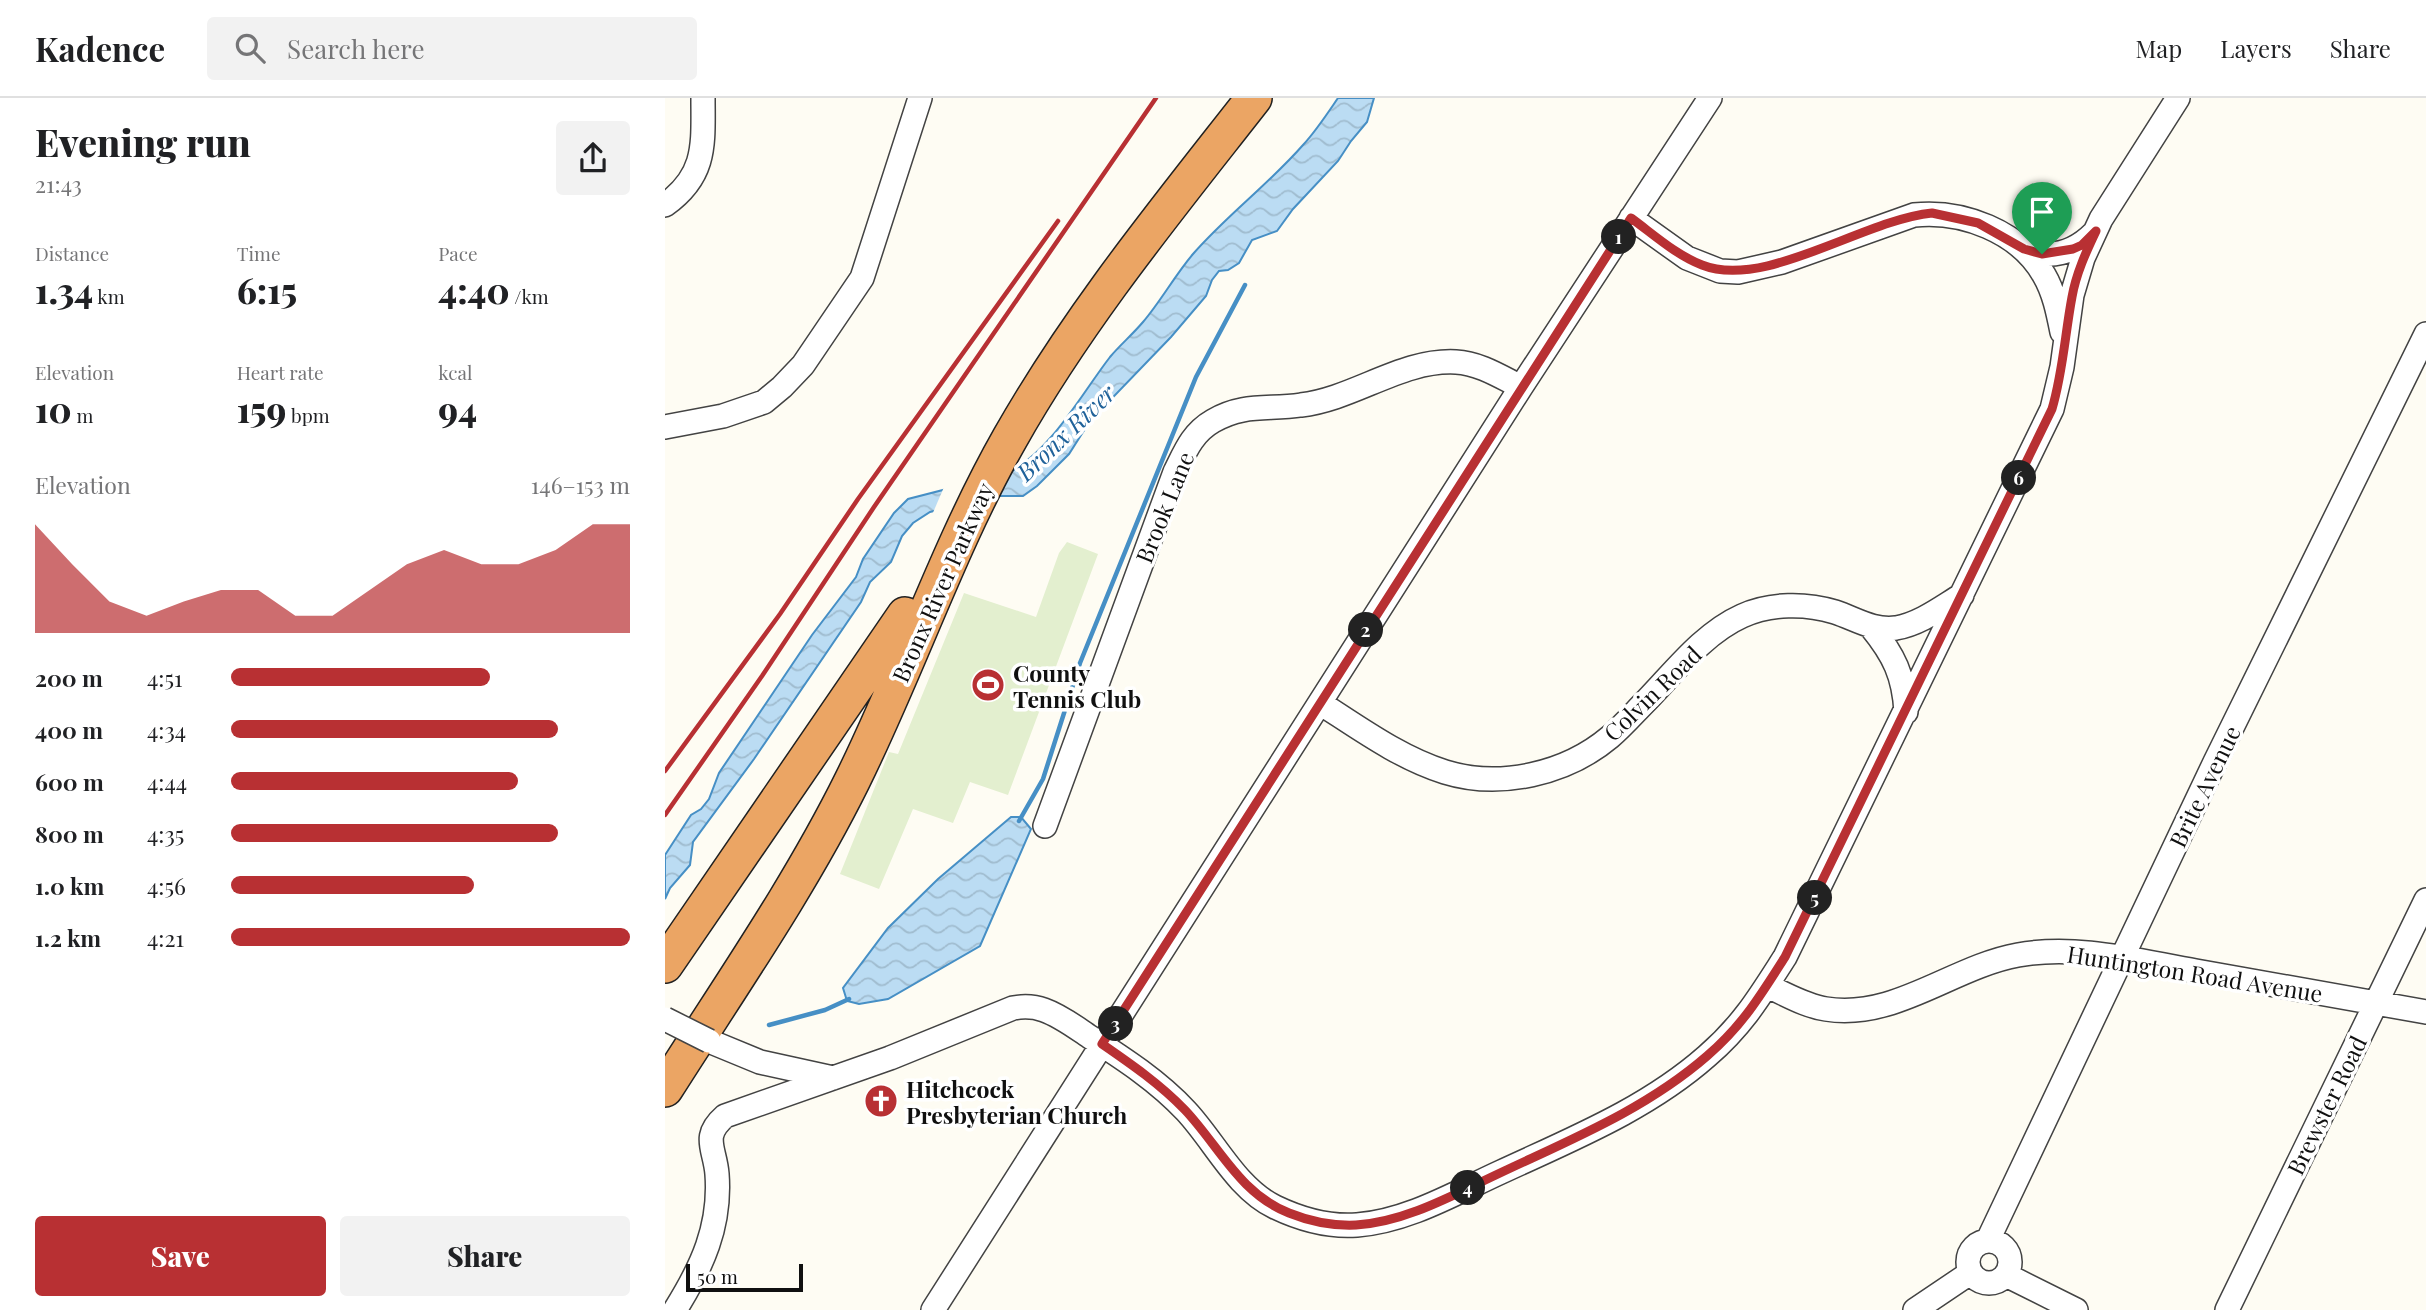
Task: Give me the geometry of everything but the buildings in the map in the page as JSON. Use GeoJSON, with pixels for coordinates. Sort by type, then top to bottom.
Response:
{"type":"FeatureCollection","features":[{"type":"Feature","properties":{"kind":"highway","name":"Bronx River Parkway"},"geometry":{"type":"LineString","coordinates":[[665,1089],[824,835],[877,729],[1005,408],[1066,312],[1230,98]]}},
{"type":"Feature","properties":{"kind":"highway","name":"Bronx River Parkway"},"geometry":{"type":"LineString","coordinates":[[665,1052],[766,894],[813,813],[852,737],[905,615],[970,495],[1086,317],[1254,98]]}},
{"type":"Feature","properties":{"kind":"highway"},"geometry":{"type":"LineString","coordinates":[[665,964],[905,615]]}},
{"type":"Feature","properties":{"kind":"street"},"geometry":{"type":"LineString","coordinates":[[665,205],[681,194],[698,169],[703,146],[703,98]]}},
{"type":"Feature","properties":{"kind":"street"},"geometry":{"type":"LineString","coordinates":[[665,428],[723,416],[764,402],[803,365],[862,278],[920,98]]}},
{"type":"Feature","properties":{"kind":"street"},"geometry":{"type":"LineString","coordinates":[[933,1310],[1521,387],[1710,98]]}},
{"type":"Feature","properties":{"kind":"street"},"geometry":{"type":"LineString","coordinates":[[675,1310],[702,1265],[713,1234],[717,1174],[711,1140],[712,1129],[725,1116],[1022,1007],[1030,1006],[1055,1015],[1138,1068],[1187,1111],[1258,1197],[1290,1214],[1333,1224],[1357,1225],[1406,1214],[1455,1194],[1639,1105],[1688,1072],[1750,1014],[1785,957],[2052,409],[2059,386],[2072,295],[2083,258],[2096,231],[2178,98]]}},
{"type":"Feature","properties":{"kind":"street"},"geometry":{"type":"LineString","coordinates":[[1631,218],[1687,258],[1720,271],[1738,272],[1757,269],[1914,215],[1932,213],[1978,223],[2024,249],[2042,254],[2073,249],[2082,245],[2096,231]]}},
{"type":"Feature","properties":{"kind":"street"},"geometry":{"type":"LineString","coordinates":[[2024,249],[2038,265],[2053,293],[2065,350]]}},
{"type":"Feature","properties":{"kind":"street","name":"Brite Avenue"},"geometry":{"type":"LineString","coordinates":[[1971,1273],[1968,1256],[1976,1245],[1987,1241],[2215,762],[2426,334]]}},
{"type":"Feature","properties":{"kind":"street","name":"Brook Lane"},"geometry":{"type":"LineString","coordinates":[[1045,825],[1175,472],[1197,432],[1239,409],[1301,405],[1326,400],[1395,374],[1440,363],[1466,363],[1521,387]]}},
{"type":"Feature","properties":{"kind":"street","name":"Colvin Road"},"geometry":{"type":"LineString","coordinates":[[1320,703],[1406,756],[1434,768],[1468,777],[1510,778],[1533,775],[1554,768],[1610,737],[1702,643],[1742,616],[1770,607],[1810,607],[1837,613],[1871,627],[1896,628],[1919,621],[1962,595]]}},
{"type":"Feature","properties":{"kind":"street"},"geometry":{"type":"LineString","coordinates":[[1871,627],[1890,650],[1900,673],[1906,712]]}},
{"type":"Feature","properties":{"kind":"street","name":"Brewster Road"},"geometry":{"type":"LineString","coordinates":[[2227,1310],[2426,900]]}},
{"type":"Feature","properties":{"kind":"street","name":"Huntington Road Avenue"},"geometry":{"type":"LineString","coordinates":[[1767,986],[1814,1007],[1855,1010],[1888,1004],[1975,967],[2017,955],[2059,951],[2122,959],[2426,1012]]}},
{"type":"Feature","properties":{"kind":"street"},"geometry":{"type":"LineString","coordinates":[[665,1018],[709,1041],[760,1062],[833,1078]]}},
{"type":"Feature","properties":{"kind":"street"},"geometry":{"type":"LineString","coordinates":[[1915,1310],[1971,1273],[1975,1279],[1987,1283],[1995,1283],[2006,1275],[2010,1256],[2001,1244],[1987,1241]]}},
{"type":"Feature","properties":{"kind":"street"},"geometry":{"type":"LineString","coordinates":[[2006,1275],[2076,1310]]}},
{"type":"Feature","properties":{"kind":"green space","name":"County Tennis Club"},"geometry":{"type":"Polygon","coordinates":[[[1067,542],[1098,554],[1008,795],[970,782],[953,823],[913,809],[879,889],[840,874],[889,752],[898,754],[964,593],[1036,617],[1059,553],[1067,542]]]}},
{"type":"Feature","properties":{"kind":"water","name":"Bronx River"},"geometry":{"type":"Polygon","coordinates":[[[1338,98],[1374,98],[1367,122],[1338,161],[1293,209],[1277,231],[1252,240],[1239,263],[1228,270],[1219,271],[1206,296],[1171,337],[1090,421],[1069,454],[1023,496],[993,496],[930,512],[913,523],[902,536],[891,562],[870,582],[861,602],[754,759],[693,842],[690,865],[670,888],[665,899],[665,855],[691,815],[701,809],[709,799],[719,773],[812,635],[856,577],[863,559],[894,513],[908,499],[1009,473],[1039,450],[1065,420],[1110,357],[1150,314],[1193,254],[1290,159],[1338,98]]]}},
{"type":"Feature","properties":{"kind":"water"},"geometry":{"type":"Polygon","coordinates":[[[1011,817],[1021,817],[1031,829],[980,946],[888,999],[859,1004],[847,1001],[843,988],[888,928],[938,879],[1011,817]]]}},
{"type":"Feature","properties":{"kind":"pier"},"geometry":{"type":"Polygon","coordinates":[[[1009,471],[994,500],[932,515],[944,487],[1009,471]]]}},
{"type":"Feature","properties":{"kind":"waterway"},"geometry":{"type":"LineString","coordinates":[[1019,821],[1043,779],[1080,663],[1196,377],[1245,285]]}},
{"type":"Feature","properties":{"kind":"waterway"},"geometry":{"type":"LineString","coordinates":[[769,1025],[825,1010],[849,999]]}},
{"type":"Feature","properties":{"kind":"railway"},"geometry":{"type":"LineString","coordinates":[[665,815],[1156,98]]}},
{"type":"Feature","properties":{"kind":"railway"},"geometry":{"type":"LineString","coordinates":[[665,771],[780,614],[858,499],[1058,221]]}},
{"type":"Feature","properties":{"kind":"place","name":"County Tennis Club"},"geometry":{"type":"Point","coordinates":[988,685]}},
{"type":"Feature","properties":{"kind":"place","name":"Hitchcock Presbyterian Church"},"geometry":{"type":"Point","coordinates":[881,1101]}},
{"type":"Feature","properties":{"kind":"route"},"geometry":{"type":"LineString","coordinates":[[1932,213],[1978,223],[2024,249],[2042,254],[2056,254],[2073,249],[2082,245],[2096,231],[2083,258],[2072,295],[2059,386],[2052,409],[1785,957],[1750,1014],[1709,1055],[1665,1088],[1611,1121],[1455,1194],[1406,1214],[1357,1225],[1333,1224],[1290,1214],[1258,1197],[1187,1111],[1138,1068],[1102,1044],[1631,218],[1687,258],[1720,271],[1757,269],[1887,223],[1932,213]]}}]}
